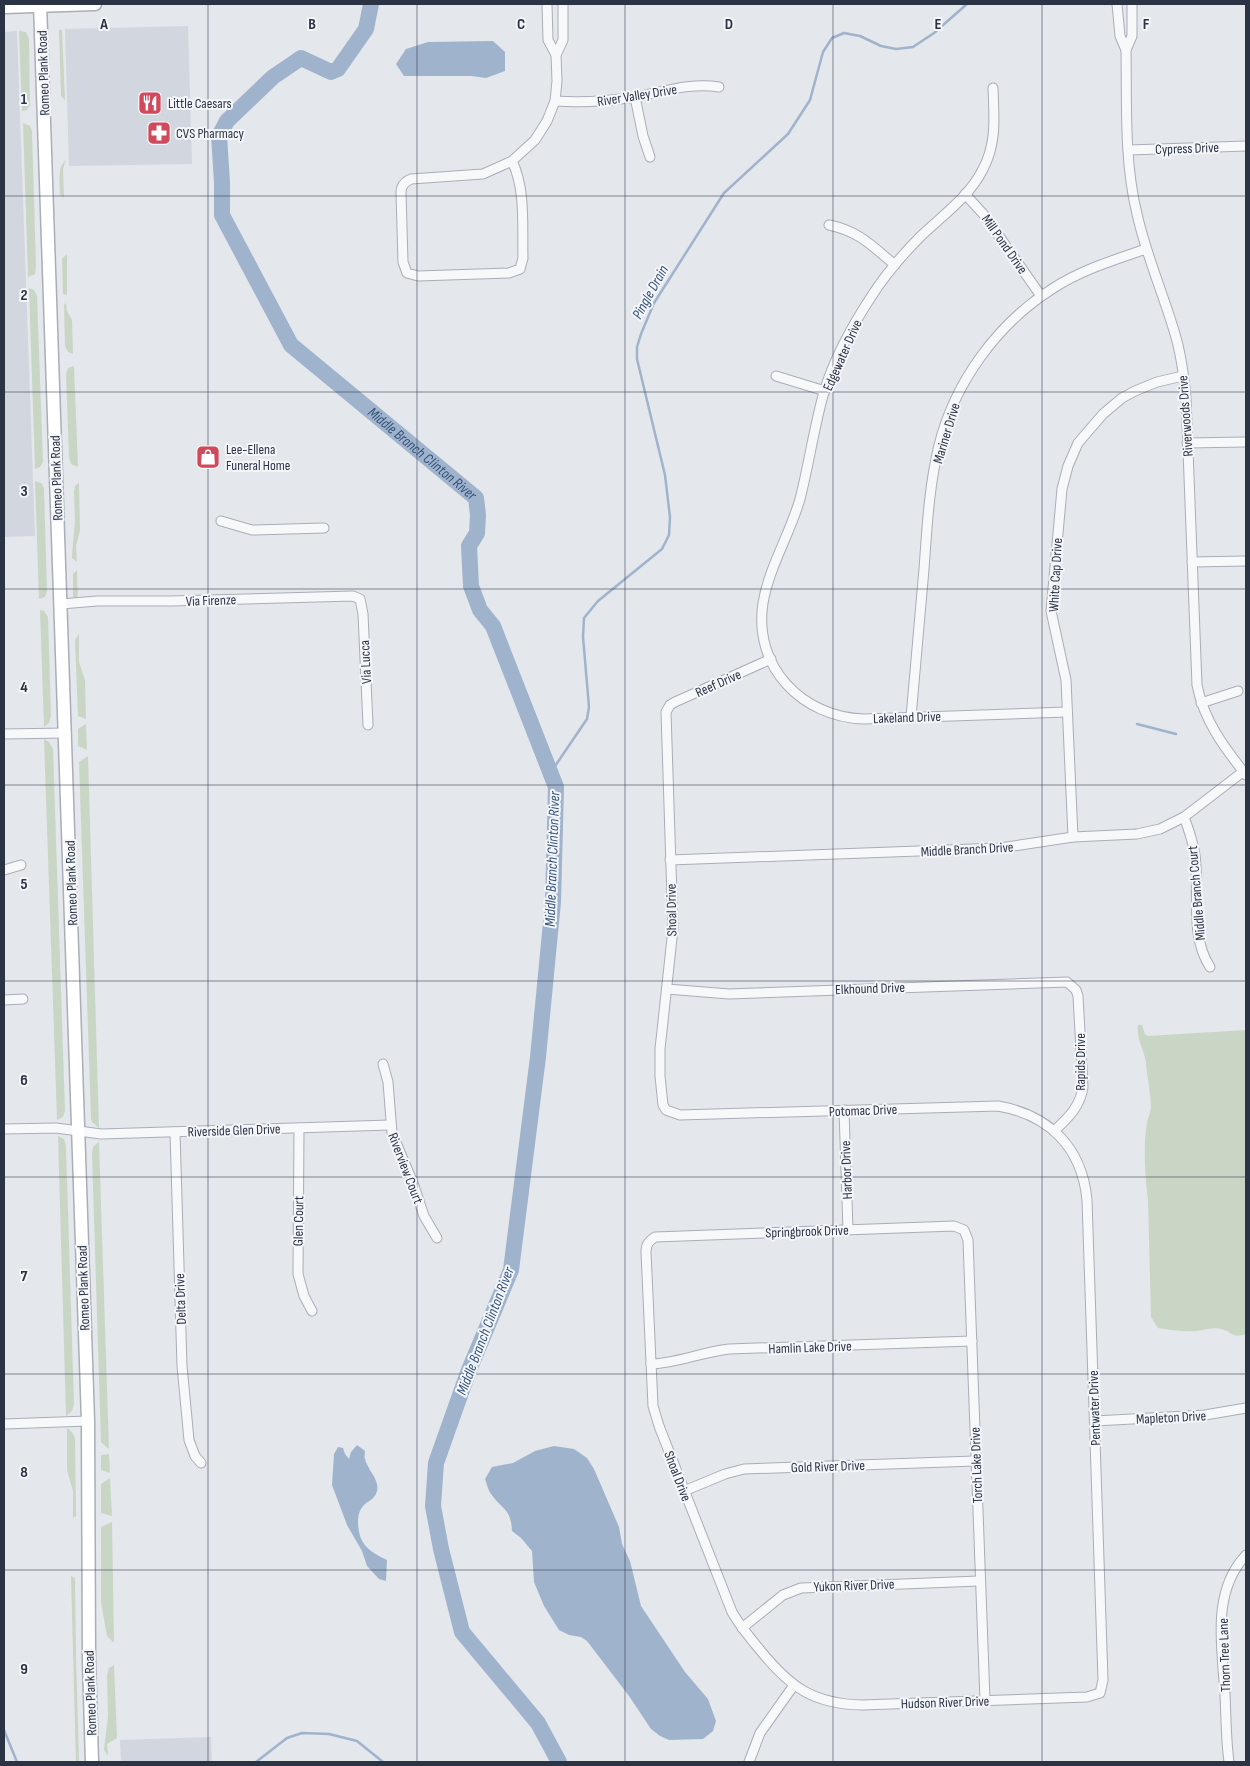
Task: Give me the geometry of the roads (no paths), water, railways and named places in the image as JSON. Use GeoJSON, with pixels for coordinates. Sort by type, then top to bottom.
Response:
{"type":"FeatureCollection","features":[{"type":"Feature","properties":{"kind":"main road"},"geometry":{"type":"LineString","coordinates":[[4,7],[94,4]]}},
{"type":"Feature","properties":{"kind":"main road","name":"Romeo Plank Road"},"geometry":{"type":"LineString","coordinates":[[40,5],[88,1422],[89,1662],[92,1762]]}},
{"type":"Feature","properties":{"kind":"street"},"geometry":{"type":"LineString","coordinates":[[512,161],[518,174],[520,187],[523,258],[520,269],[509,273],[454,275],[418,276],[407,273],[403,262],[401,193],[405,182],[415,179],[474,176],[492,171],[512,161],[527,149],[542,130],[555,101],[557,81],[556,55],[548,40],[547,4]]}},
{"type":"Feature","properties":{"kind":"street"},"geometry":{"type":"LineString","coordinates":[[556,55],[563,40],[563,4]]}},
{"type":"Feature","properties":{"kind":"street","name":"Riverwoods Drive"},"geometry":{"type":"LineString","coordinates":[[1117,4],[1120,36],[1126,50],[1129,150],[1134,203],[1146,249],[1175,335],[1183,376],[1188,443],[1196,675],[1201,703],[1214,732],[1245,773]]}},
{"type":"Feature","properties":{"kind":"street","name":"Riverwoods Drive"},"geometry":{"type":"LineString","coordinates":[[1126,50],[1132,36],[1132,4]]}},
{"type":"Feature","properties":{"kind":"street","name":"River Valley Drive"},"geometry":{"type":"LineString","coordinates":[[555,101],[590,102],[635,97],[692,86],[719,87]]}},
{"type":"Feature","properties":{"kind":"street","name":"Edgewater Drive"},"geometry":{"type":"LineString","coordinates":[[771,660],[763,634],[763,604],[768,584],[799,502],[825,391],[839,355],[872,295],[895,265],[920,237],[965,194],[983,170],[991,151],[995,123],[993,88]]}},
{"type":"Feature","properties":{"kind":"street"},"geometry":{"type":"LineString","coordinates":[[635,97],[643,136],[650,157]]}},
{"type":"Feature","properties":{"kind":"street","name":"Cypress Drive"},"geometry":{"type":"LineString","coordinates":[[1129,150],[1246,146]]}},
{"type":"Feature","properties":{"kind":"street","name":"Mill Pond Drive"},"geometry":{"type":"LineString","coordinates":[[965,194],[991,223],[1041,296]]}},
{"type":"Feature","properties":{"kind":"street"},"geometry":{"type":"LineString","coordinates":[[829,225],[858,235],[895,265]]}},
{"type":"Feature","properties":{"kind":"street","name":"Mariner Drive"},"geometry":{"type":"LineString","coordinates":[[911,717],[930,499],[935,463],[943,431],[962,387],[979,360],[1008,325],[1041,296],[1083,272],[1146,249]]}},
{"type":"Feature","properties":{"kind":"street"},"geometry":{"type":"LineString","coordinates":[[776,376],[825,391]]}},
{"type":"Feature","properties":{"kind":"street","name":"White Cap Drive"},"geometry":{"type":"LineString","coordinates":[[1073,837],[1064,667],[1052,621],[1051,602],[1060,501],[1068,466],[1086,433],[1112,406],[1128,394],[1145,386],[1183,376]]}},
{"type":"Feature","properties":{"kind":"street"},"geometry":{"type":"LineString","coordinates":[[1188,443],[1246,442]]}},
{"type":"Feature","properties":{"kind":"street"},"geometry":{"type":"LineString","coordinates":[[221,521],[252,530],[324,528]]}},
{"type":"Feature","properties":{"kind":"street"},"geometry":{"type":"LineString","coordinates":[[1192,562],[1246,561]]}},
{"type":"Feature","properties":{"kind":"street","name":"Via Firenze"},"geometry":{"type":"LineString","coordinates":[[61,604],[97,601],[341,596],[353,596],[360,599]]}},
{"type":"Feature","properties":{"kind":"street","name":"Via Lucca"},"geometry":{"type":"LineString","coordinates":[[360,599],[363,614],[368,724]]}},
{"type":"Feature","properties":{"kind":"street","name":"Lakeland Drive"},"geometry":{"type":"LineString","coordinates":[[771,660],[787,685],[803,700],[833,715],[853,718],[1067,712]]}},
{"type":"Feature","properties":{"kind":"street","name":"Reef Drive"},"geometry":{"type":"LineString","coordinates":[[667,708],[675,702],[771,660]]}},
{"type":"Feature","properties":{"kind":"street"},"geometry":{"type":"LineString","coordinates":[[1201,703],[1238,692]]}},
{"type":"Feature","properties":{"kind":"street","name":"Shoal Drive"},"geometry":{"type":"LineString","coordinates":[[666,1110],[661,1099],[659,1062],[673,929],[665,722],[667,708]]}},
{"type":"Feature","properties":{"kind":"street"},"geometry":{"type":"LineString","coordinates":[[4,734],[66,733]]}},
{"type":"Feature","properties":{"kind":"street","name":"Middle Branch Drive"},"geometry":{"type":"LineString","coordinates":[[670,860],[1000,848],[1073,837],[1149,832],[1184,818],[1245,773]]}},
{"type":"Feature","properties":{"kind":"street","name":"Middle Branch Court"},"geometry":{"type":"LineString","coordinates":[[1184,818],[1195,856],[1199,941],[1204,958],[1210,966]]}},
{"type":"Feature","properties":{"kind":"street"},"geometry":{"type":"LineString","coordinates":[[4,870],[21,865]]}},
{"type":"Feature","properties":{"kind":"street","name":"Elkhound Drive"},"geometry":{"type":"LineString","coordinates":[[667,989],[729,994],[1060,981],[1072,986]]}},
{"type":"Feature","properties":{"kind":"street","name":"Rapids Drive"},"geometry":{"type":"LineString","coordinates":[[1054,1131],[1076,1108],[1082,1094],[1078,996],[1072,986]]}},
{"type":"Feature","properties":{"kind":"street"},"geometry":{"type":"LineString","coordinates":[[4,1000],[23,999]]}},
{"type":"Feature","properties":{"kind":"street","name":"Riverview Court"},"geometry":{"type":"LineString","coordinates":[[383,1064],[389,1091],[390,1125],[424,1216],[437,1238]]}},
{"type":"Feature","properties":{"kind":"street","name":"Potomac Drive"},"geometry":{"type":"LineString","coordinates":[[666,1110],[673,1114],[696,1115],[998,1106],[1029,1114],[1054,1131]]}},
{"type":"Feature","properties":{"kind":"street","name":"Harbor Drive"},"geometry":{"type":"LineString","coordinates":[[844,1110],[848,1230]]}},
{"type":"Feature","properties":{"kind":"street","name":"Riverside Glen Drive"},"geometry":{"type":"LineString","coordinates":[[4,1129],[56,1128],[100,1134],[390,1125]]}},
{"type":"Feature","properties":{"kind":"street","name":"Glen Court"},"geometry":{"type":"LineString","coordinates":[[299,1128],[298,1274],[304,1296],[312,1311]]}},
{"type":"Feature","properties":{"kind":"street","name":"Pentwater Drive"},"geometry":{"type":"LineString","coordinates":[[1054,1131],[1072,1153],[1081,1171],[1086,1189],[1104,1680],[1100,1693]]}},
{"type":"Feature","properties":{"kind":"street","name":"Delta Drive"},"geometry":{"type":"LineString","coordinates":[[175,1132],[182,1366],[189,1440],[200,1463]]}},
{"type":"Feature","properties":{"kind":"street","name":"Springbrook Drive"},"geometry":{"type":"LineString","coordinates":[[650,1240],[662,1236],[954,1226],[964,1230]]}},
{"type":"Feature","properties":{"kind":"street","name":"Torch Lake Drive"},"geometry":{"type":"LineString","coordinates":[[964,1230],[968,1240],[979,1581],[985,1700]]}},
{"type":"Feature","properties":{"kind":"street","name":"Shoal Drive"},"geometry":{"type":"LineString","coordinates":[[650,1240],[646,1246],[646,1252],[652,1394],[656,1416],[729,1606],[742,1628],[779,1672],[794,1685]]}},
{"type":"Feature","properties":{"kind":"street","name":"Hamlin Lake Drive"},"geometry":{"type":"LineString","coordinates":[[651,1364],[676,1362],[729,1349],[972,1342]]}},
{"type":"Feature","properties":{"kind":"street","name":"Mapleton Drive"},"geometry":{"type":"LineString","coordinates":[[1094,1421],[1205,1415],[1246,1408]]}},
{"type":"Feature","properties":{"kind":"street"},"geometry":{"type":"LineString","coordinates":[[4,1424],[88,1422]]}},
{"type":"Feature","properties":{"kind":"street","name":"Gold River Drive"},"geometry":{"type":"LineString","coordinates":[[684,1491],[726,1474],[744,1469],[975,1461]]}},
{"type":"Feature","properties":{"kind":"street","name":"Thorn Tree Lane"},"geometry":{"type":"LineString","coordinates":[[1229,1762],[1222,1610],[1229,1582],[1246,1554]]}},
{"type":"Feature","properties":{"kind":"street","name":"Yukon River Drive"},"geometry":{"type":"LineString","coordinates":[[742,1628],[783,1596],[801,1588],[979,1581]]}},
{"type":"Feature","properties":{"kind":"street"},"geometry":{"type":"LineString","coordinates":[[749,1762],[760,1733],[794,1685]]}},
{"type":"Feature","properties":{"kind":"street","name":"Hudson River Drive"},"geometry":{"type":"LineString","coordinates":[[794,1685],[819,1699],[845,1704],[1087,1697],[1100,1693]]}},
{"type":"Feature","properties":{"kind":"water"},"geometry":{"type":"Polygon","coordinates":[[[493,41],[505,52],[505,71],[486,78],[471,76],[404,76],[396,64],[406,49],[428,42],[493,41]]]}},
{"type":"Feature","properties":{"kind":"water"},"geometry":{"type":"Polygon","coordinates":[[[357,1445],[365,1451],[366,1463],[377,1483],[375,1496],[360,1511],[358,1520],[360,1536],[370,1550],[387,1560],[386,1581],[379,1579],[367,1566],[362,1551],[347,1525],[332,1485],[334,1454],[338,1447],[343,1448],[349,1459],[351,1452],[357,1445]]]}},
{"type":"Feature","properties":{"kind":"water"},"geometry":{"type":"Polygon","coordinates":[[[554,1446],[574,1449],[587,1458],[594,1469],[619,1527],[622,1544],[630,1561],[641,1606],[685,1672],[708,1699],[716,1721],[713,1731],[703,1739],[669,1740],[651,1729],[629,1696],[587,1641],[581,1637],[569,1635],[559,1630],[544,1606],[534,1582],[532,1551],[512,1531],[508,1513],[491,1494],[485,1479],[492,1467],[513,1463],[535,1451],[554,1446]]]}},
{"type":"Feature","properties":{"kind":"waterway","name":"Middle Branch Clinton River"},"geometry":{"type":"LineString","coordinates":[[371,4],[366,29],[338,69],[331,72],[301,58],[273,77],[227,121],[219,136],[222,215],[291,345],[476,498],[478,515],[477,533],[469,546],[471,586],[480,610],[493,626],[556,787],[553,902],[538,1057],[511,1270],[469,1370],[436,1463],[433,1506],[441,1549],[462,1632],[538,1723],[559,1762]]}},
{"type":"Feature","properties":{"kind":"waterway","name":"Pingle Drain"},"geometry":{"type":"LineString","coordinates":[[551,772],[587,719],[589,707],[583,637],[584,618],[598,601],[662,549],[669,535],[670,517],[665,475],[637,359],[637,347],[654,303],[724,193],[788,134],[810,100],[823,52],[832,38],[844,33],[860,36],[881,46],[896,49],[913,47],[934,33],[967,4]]}},
{"type":"Feature","properties":{"kind":"waterway"},"geometry":{"type":"LineString","coordinates":[[1137,724],[1176,734]]}},
{"type":"Feature","properties":{"kind":"waterway"},"geometry":{"type":"LineString","coordinates":[[4,1730],[17,1762]]}},
{"type":"Feature","properties":{"kind":"waterway"},"geometry":{"type":"LineString","coordinates":[[256,1762],[287,1738],[302,1733],[329,1734],[357,1741],[383,1762]]}},
{"type":"Feature","properties":{"kind":"place","name":"Little Caesars"},"geometry":{"type":"Point","coordinates":[150,103]}},
{"type":"Feature","properties":{"kind":"place","name":"CVS Pharmacy"},"geometry":{"type":"Point","coordinates":[159,133]}},
{"type":"Feature","properties":{"kind":"place","name":"Lee-Ellena Funeral Home"},"geometry":{"type":"Point","coordinates":[208,457]}}]}
